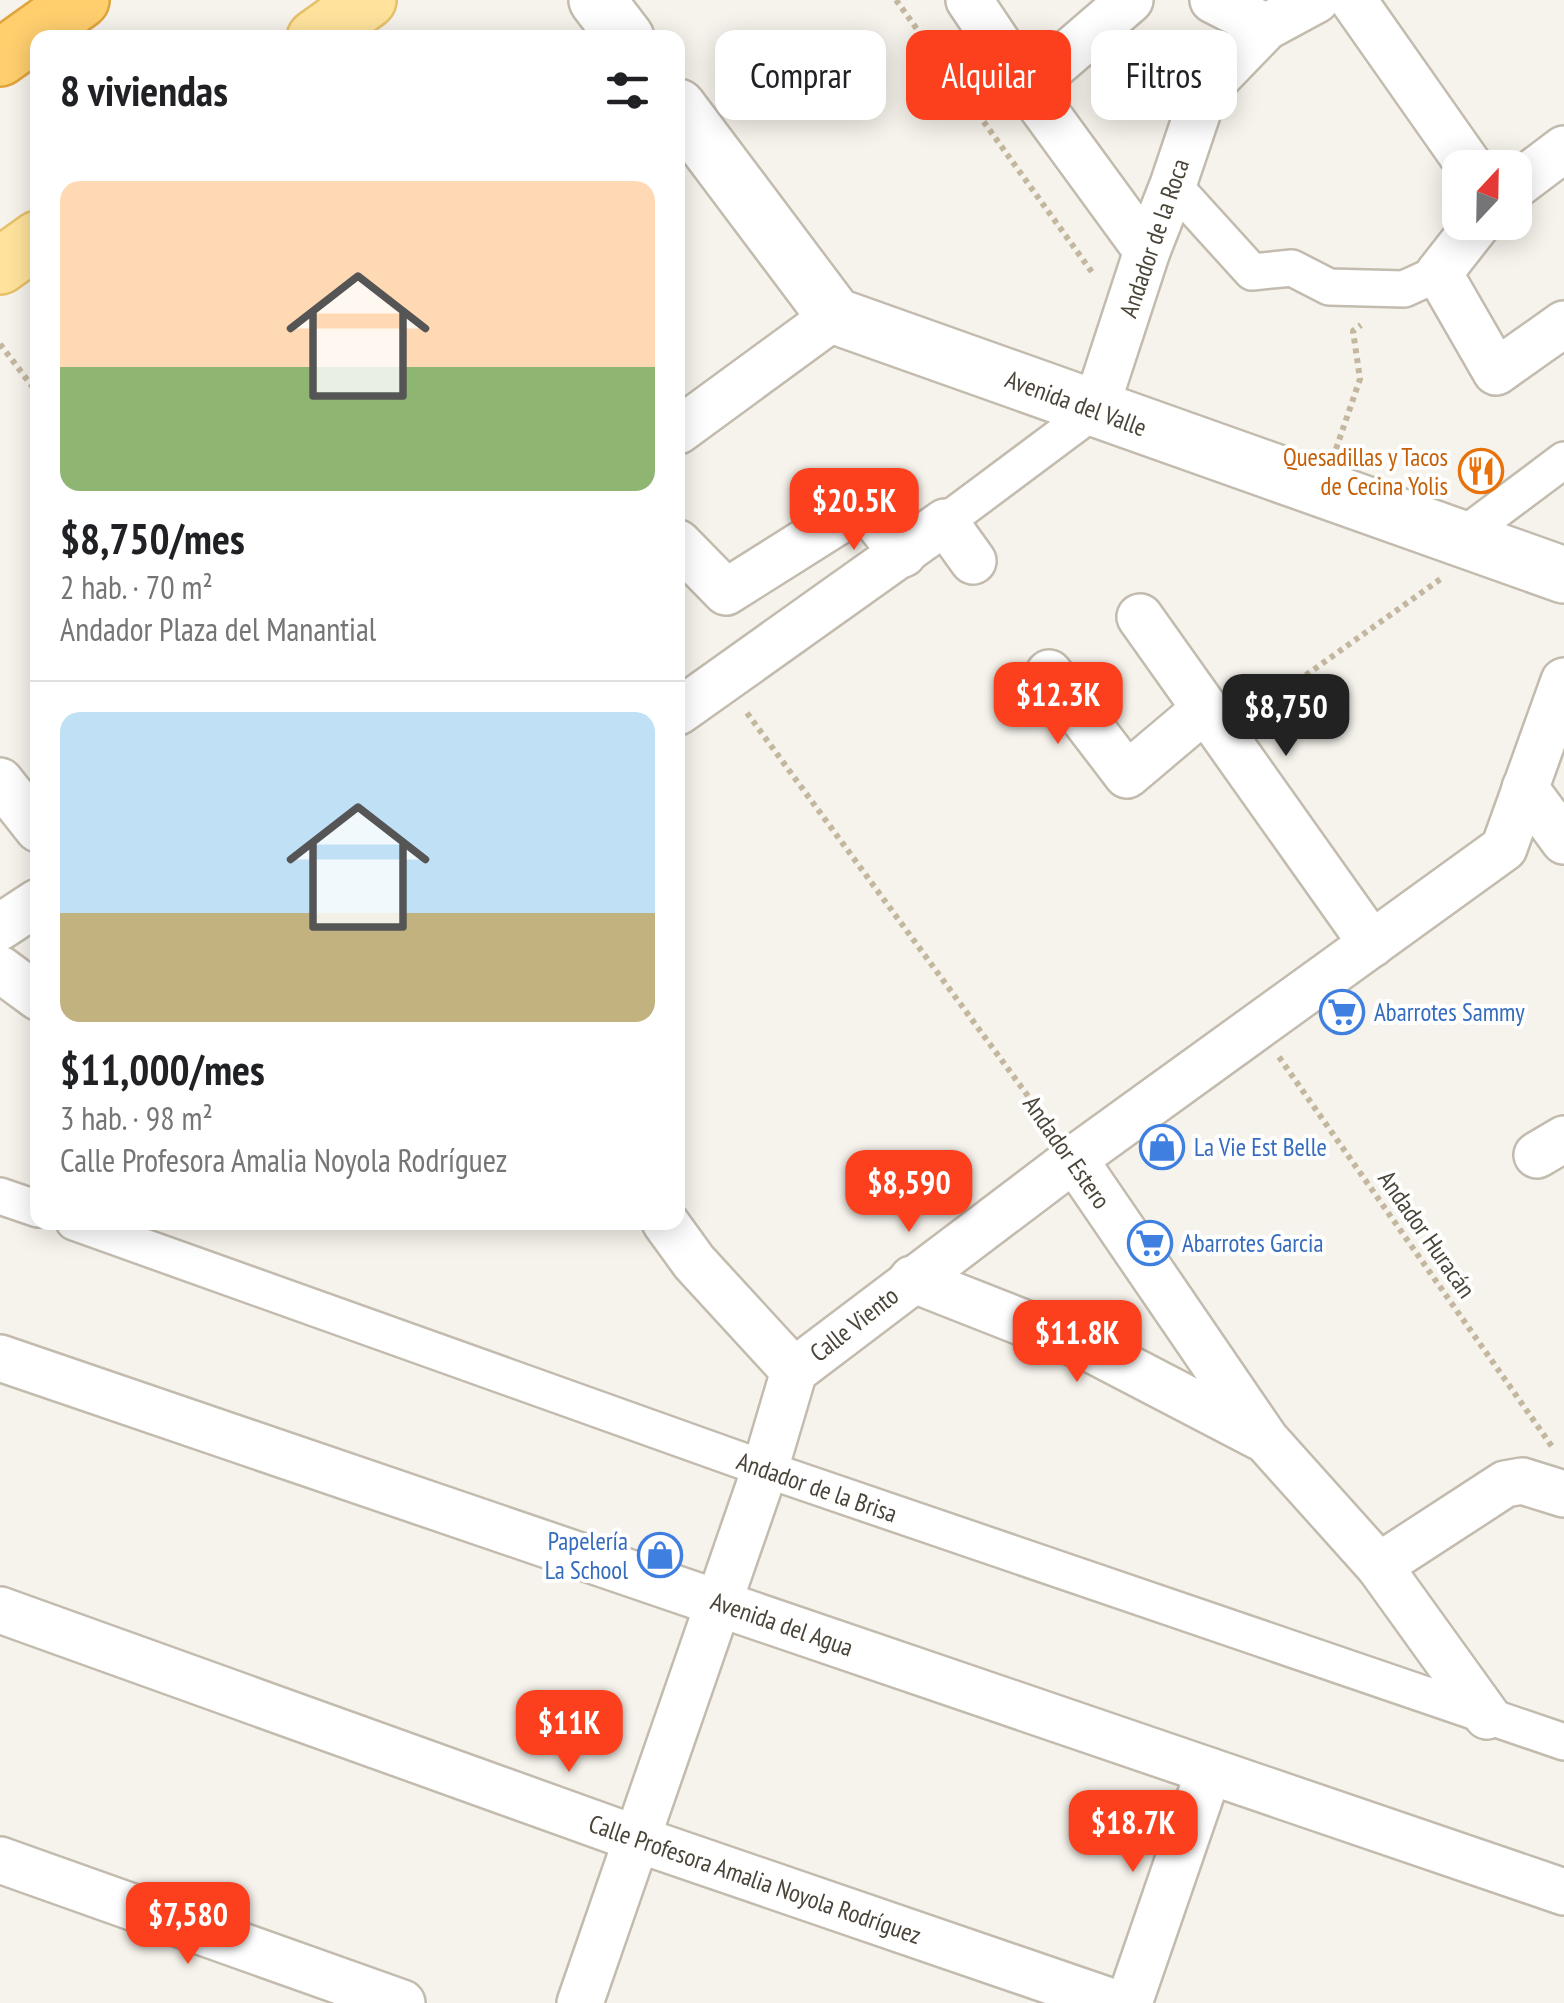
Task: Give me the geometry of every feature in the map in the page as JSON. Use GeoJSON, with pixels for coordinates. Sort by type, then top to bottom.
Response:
{"type":"FeatureCollection","features":[{"type":"Feature","properties":{"kind":"highway"},"geometry":{"type":"LineString","coordinates":[[39,30],[81,0]]}},
{"type":"Feature","properties":{"kind":"highway"},"geometry":{"type":"LineString","coordinates":[[0,58],[30,37]]}},
{"type":"Feature","properties":{"kind":"main road"},"geometry":{"type":"LineString","coordinates":[[326,30],[368,0]]}},
{"type":"Feature","properties":{"kind":"main road"},"geometry":{"type":"LineString","coordinates":[[0,266],[30,244]]}},
{"type":"Feature","properties":{"kind":"street"},"geometry":{"type":"LineString","coordinates":[[597,0],[620,30]]}},
{"type":"Feature","properties":{"kind":"street"},"geometry":{"type":"LineString","coordinates":[[969,0],[989,30]]}},
{"type":"Feature","properties":{"kind":"street"},"geometry":{"type":"LineString","coordinates":[[1071,51],[1130,0]]}},
{"type":"Feature","properties":{"kind":"street"},"geometry":{"type":"LineString","coordinates":[[1213,0],[1266,27]]}},
{"type":"Feature","properties":{"kind":"street","name":"Andador de la Roca"},"geometry":{"type":"LineString","coordinates":[[1094,410],[1205,90],[1266,27],[1316,0]]}},
{"type":"Feature","properties":{"kind":"street"},"geometry":{"type":"LineString","coordinates":[[1353,0],[1458,150]]}},
{"type":"Feature","properties":{"kind":"street"},"geometry":{"type":"LineString","coordinates":[[685,116],[835,316],[685,427]]}},
{"type":"Feature","properties":{"kind":"street"},"geometry":{"type":"LineString","coordinates":[[1051,120],[1147,252]]}},
{"type":"Feature","properties":{"kind":"street"},"geometry":{"type":"LineString","coordinates":[[1532,173],[1564,149]]}},
{"type":"Feature","properties":{"kind":"street"},"geometry":{"type":"LineString","coordinates":[[1173,185],[1252,272],[1292,268],[1329,288],[1421,281],[1461,240]]}},
{"type":"Feature","properties":{"kind":"street"},"geometry":{"type":"LineString","coordinates":[[1421,281],[1496,372],[1564,324]]}},
{"type":"Feature","properties":{"kind":"street","name":"Avenida del Valle"},"geometry":{"type":"LineString","coordinates":[[835,316],[1564,575]]}},
{"type":"Feature","properties":{"kind":"street"},"geometry":{"type":"LineString","coordinates":[[685,707],[902,554],[1094,410]]}},
{"type":"Feature","properties":{"kind":"street"},"geometry":{"type":"LineString","coordinates":[[1472,542],[1564,460]]}},
{"type":"Feature","properties":{"kind":"street"},"geometry":{"type":"LineString","coordinates":[[685,549],[726,592],[864,506],[902,554]]}},
{"type":"Feature","properties":{"kind":"street"},"geometry":{"type":"LineString","coordinates":[[945,522],[973,561]]}},
{"type":"Feature","properties":{"kind":"street"},"geometry":{"type":"LineString","coordinates":[[1140,617],[1372,944]]}},
{"type":"Feature","properties":{"kind":"street"},"geometry":{"type":"LineString","coordinates":[[1049,673],[1127,776],[1214,722]]}},
{"type":"Feature","properties":{"kind":"street","name":"Calle Viento"},"geometry":{"type":"LineString","coordinates":[[580,2003],[765,1469],[794,1370],[1074,1159],[1504,848],[1564,681]]}},
{"type":"Feature","properties":{"kind":"street"},"geometry":{"type":"LineString","coordinates":[[0,781],[30,819]]}},
{"type":"Feature","properties":{"kind":"street"},"geometry":{"type":"LineString","coordinates":[[1525,788],[1564,841]]}},
{"type":"Feature","properties":{"kind":"street"},"geometry":{"type":"LineString","coordinates":[[0,928],[30,907]]}},
{"type":"Feature","properties":{"kind":"street"},"geometry":{"type":"LineString","coordinates":[[0,969],[30,991]]}},
{"type":"Feature","properties":{"kind":"street","name":"Andador Estero"},"geometry":{"type":"LineString","coordinates":[[1074,1159],[1266,1440],[1379,1566],[1487,1716]]}},
{"type":"Feature","properties":{"kind":"street"},"geometry":{"type":"LineString","coordinates":[[0,1196],[30,1207]]}},
{"type":"Feature","properties":{"kind":"street","name":"Andador de la Brisa"},"geometry":{"type":"LineString","coordinates":[[96,1230],[765,1469],[1564,1742]]}},
{"type":"Feature","properties":{"kind":"street"},"geometry":{"type":"LineString","coordinates":[[671,1230],[694,1262],[794,1370]]}},
{"type":"Feature","properties":{"kind":"street"},"geometry":{"type":"LineString","coordinates":[[912,1280],[1095,1351],[1266,1440]]}},
{"type":"Feature","properties":{"kind":"street","name":"Avenida del Agua"},"geometry":{"type":"LineString","coordinates":[[0,1358],[1564,1892]]}},
{"type":"Feature","properties":{"kind":"street"},"geometry":{"type":"LineString","coordinates":[[1379,1566],[1505,1484],[1522,1481],[1564,1494]]}},
{"type":"Feature","properties":{"kind":"street","name":"Calle Profesora Amalia Noyola Rodríguez"},"geometry":{"type":"LineString","coordinates":[[0,1610],[637,1839],[1115,2003]]}},
{"type":"Feature","properties":{"kind":"street"},"geometry":{"type":"LineString","coordinates":[[1129,2003],[1209,1771]]}},
{"type":"Feature","properties":{"kind":"street"},"geometry":{"type":"LineString","coordinates":[[0,1860],[402,2003]]}},
{"type":"Feature","properties":{"kind":"path"},"geometry":{"type":"LineString","coordinates":[[896,0],[1126,318]]}},
{"type":"Feature","properties":{"kind":"path"},"geometry":{"type":"LineString","coordinates":[[1322,488],[1360,379],[1353,331],[1421,281]]}},
{"type":"Feature","properties":{"kind":"path"},"geometry":{"type":"LineString","coordinates":[[0,344],[30,383]]}},
{"type":"Feature","properties":{"kind":"path"},"geometry":{"type":"LineString","coordinates":[[1214,722],[1472,542]]}},
{"type":"Feature","properties":{"kind":"path","name":"Andador Estero"},"geometry":{"type":"LineString","coordinates":[[723,679],[1074,1159]]}},
{"type":"Feature","properties":{"kind":"path","name":"Andador Huracán"},"geometry":{"type":"LineString","coordinates":[[1258,1027],[1553,1448]]}},
{"type":"Feature","properties":{"kind":"place","name":"Quesadillas y Tacos de Cecina Yolis"},"geometry":{"type":"Point","coordinates":[1481,471]}},
{"type":"Feature","properties":{"kind":"place","name":"Abarrotes Sammy"},"geometry":{"type":"Point","coordinates":[1342,1012]}},
{"type":"Feature","properties":{"kind":"place","name":"La Vie Est Belle"},"geometry":{"type":"Point","coordinates":[1162,1147]}},
{"type":"Feature","properties":{"kind":"place","name":"Abarrotes Garcia"},"geometry":{"type":"Point","coordinates":[1150,1243]}},
{"type":"Feature","properties":{"kind":"place","name":"Papelería La School"},"geometry":{"type":"Point","coordinates":[660,1555]}}]}
